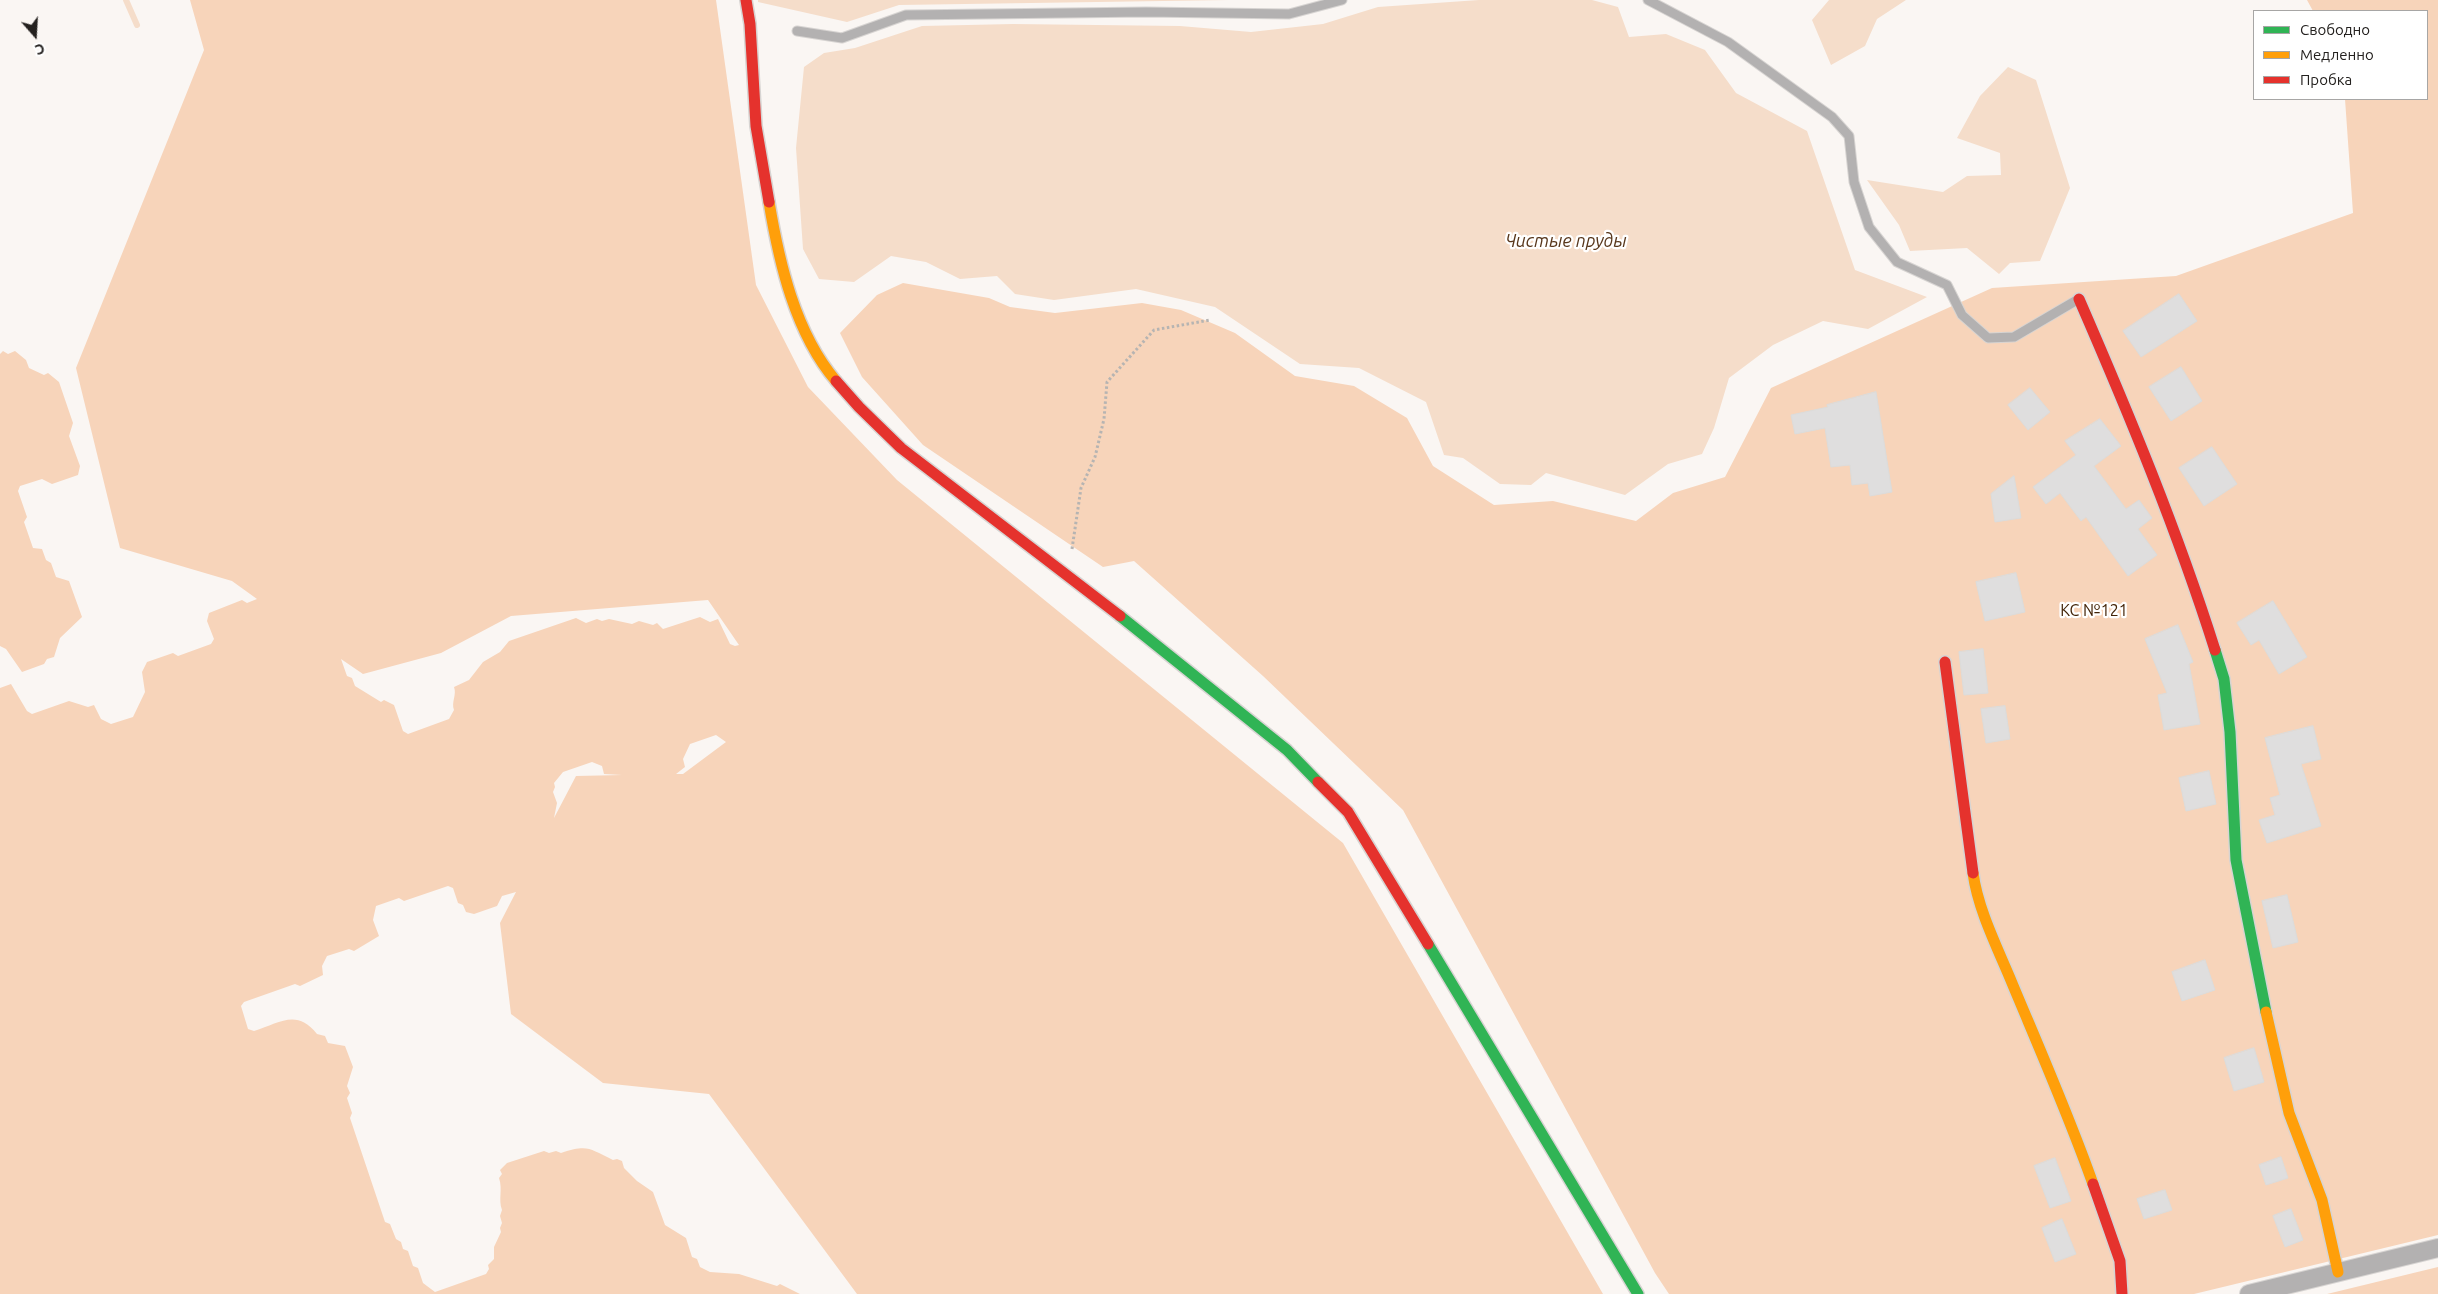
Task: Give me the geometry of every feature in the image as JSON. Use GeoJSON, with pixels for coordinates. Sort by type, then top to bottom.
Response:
{"type":"FeatureCollection","features":[{"type":"Feature","properties":{"kind":"street"},"geometry":{"type":"LineString","coordinates":[[746,0],[750,24],[756,126],[778,256],[798,315],[825,368],[859,407],[900,448],[1068,575],[1287,750],[1348,812],[1638,1294]]}},
{"type":"Feature","properties":{"kind":"street"},"geometry":{"type":"LineString","coordinates":[[2079,299],[2121,396],[2198,596],[2224,679],[2230,732],[2236,860],[2253,952],[2288,1113],[2322,1200],[2338,1272]]}},
{"type":"Feature","properties":{"kind":"street"},"geometry":{"type":"LineString","coordinates":[[1945,662],[1975,885],[1998,949],[2080,1147],[2120,1262],[2122,1294]]}},
{"type":"Feature","properties":{"kind":"street"},"geometry":{"type":"LineString","coordinates":[[2249,1294],[2438,1248]]}},
{"type":"Feature","properties":{"kind":"lane"},"geometry":{"type":"LineString","coordinates":[[797,31],[842,38],[906,15],[1146,12],[1289,14],[1342,0]]}},
{"type":"Feature","properties":{"kind":"lane"},"geometry":{"type":"LineString","coordinates":[[1648,0],[1728,42],[1832,117],[1849,136],[1854,182],[1869,227],[1897,262],[1947,285],[1962,314],[1988,338],[2014,337],[2079,299]]}},
{"type":"Feature","properties":{"kind":"path"},"geometry":{"type":"LineString","coordinates":[[1068,575],[1081,488],[1095,457],[1104,419],[1107,382],[1154,330],[1210,320]]}},
{"type":"Feature","properties":{"kind":"green space"},"geometry":{"type":"Polygon","coordinates":[[[190,0],[716,0],[756,285],[808,387],[897,480],[1343,843],[1603,1294],[857,1294],[709,1094],[603,1083],[511,1014],[500,923],[516,892],[502,896],[497,906],[474,914],[466,912],[463,905],[458,903],[453,888],[448,886],[404,901],[399,898],[376,906],[373,920],[379,936],[354,951],[349,949],[327,956],[322,966],[323,975],[300,986],[295,984],[244,1002],[241,1006],[248,1029],[254,1031],[287,1020],[302,1021],[317,1034],[325,1036],[328,1043],[345,1046],[353,1067],[347,1086],[350,1093],[347,1098],[352,1113],[350,1118],[385,1222],[390,1224],[396,1239],[401,1242],[403,1249],[408,1251],[413,1266],[418,1268],[423,1283],[435,1292],[486,1274],[489,1269],[488,1265],[494,1259],[494,1247],[501,1232],[502,1223],[500,1216],[502,1210],[499,1178],[502,1174],[500,1170],[507,1163],[544,1151],[561,1153],[583,1148],[613,1160],[622,1161],[624,1168],[637,1181],[653,1192],[665,1225],[686,1238],[692,1257],[697,1259],[700,1267],[710,1272],[739,1274],[777,1286],[780,1284],[800,1294],[0,1294],[0,688],[11,684],[27,711],[32,714],[69,701],[88,707],[94,705],[101,719],[111,724],[133,717],[145,692],[142,672],[147,662],[173,653],[178,656],[211,644],[214,639],[207,621],[209,613],[242,600],[247,603],[257,599],[232,581],[120,548],[76,368],[204,50],[190,0]],[[708,600],[511,616],[441,653],[363,674],[341,659],[347,676],[352,678],[355,686],[381,702],[384,700],[394,705],[403,731],[408,734],[449,719],[454,710],[454,687],[469,680],[483,662],[500,652],[509,641],[576,618],[586,623],[597,619],[602,621],[609,619],[632,624],[639,621],[653,625],[657,623],[663,629],[700,617],[710,622],[718,619],[730,644],[739,645],[708,600]],[[716,735],[690,744],[683,759],[685,767],[676,774],[683,774],[726,742],[716,735]],[[592,762],[563,772],[554,783],[553,792],[557,803],[554,818],[576,776],[622,775],[604,774],[602,766],[592,762]]]}},
{"type":"Feature","properties":{"kind":"green space","name":"КС №121"},"geometry":{"type":"Polygon","coordinates":[[[2307,0],[2438,0],[2438,1235],[2194,1294],[1669,1294],[1655,1273],[1403,810],[1263,676],[1134,561],[1103,567],[923,445],[862,377],[840,333],[877,295],[903,283],[989,298],[1010,307],[1055,313],[1142,303],[1181,310],[1235,333],[1295,376],[1354,386],[1407,418],[1433,466],[1494,505],[1553,501],[1636,521],[1673,493],[1725,477],[1771,388],[1992,288],[2176,276],[2353,213],[2345,100],[2428,100],[2428,10],[2312,10],[2307,0]]]}},
{"type":"Feature","properties":{"kind":"green space"},"geometry":{"type":"Polygon","coordinates":[[[3,351],[8,354],[15,351],[26,360],[29,368],[44,375],[48,373],[59,382],[73,423],[69,436],[80,466],[78,475],[52,484],[42,479],[20,486],[18,491],[27,517],[24,522],[33,548],[42,549],[46,560],[51,563],[56,577],[69,581],[82,617],[60,638],[54,657],[47,659],[44,664],[22,672],[6,649],[0,646],[0,354],[3,351]]]}},
{"type":"Feature","properties":{"kind":"green space"},"geometry":{"type":"Polygon","coordinates":[[[2438,1267],[2438,1294],[2327,1294],[2438,1267]]]}},
{"type":"Feature","properties":{"kind":"water"},"geometry":{"type":"Polygon","coordinates":[[[758,0],[1229,0],[899,5],[847,22],[758,2],[758,0]]]}},
{"type":"Feature","properties":{"kind":"water","name":"Чистые пруды"},"geometry":{"type":"Polygon","coordinates":[[[1479,0],[1592,0],[1618,7],[1629,37],[1666,34],[1705,50],[1736,93],[1807,131],[1855,270],[1927,297],[1868,329],[1823,321],[1773,345],[1729,378],[1714,428],[1702,454],[1668,464],[1625,495],[1546,473],[1531,485],[1500,484],[1463,458],[1444,455],[1426,402],[1359,368],[1300,364],[1215,307],[1136,289],[1054,300],[1015,294],[997,276],[960,279],[926,262],[891,256],[854,282],[819,279],[803,249],[796,148],[804,67],[824,53],[855,48],[922,26],[1013,24],[1180,26],[1251,32],[1323,24],[1378,7],[1479,0]]]}},
{"type":"Feature","properties":{"kind":"water"},"geometry":{"type":"Polygon","coordinates":[[[1829,0],[1906,0],[1877,19],[1865,46],[1831,65],[1812,20],[1829,0]]]}},
{"type":"Feature","properties":{"kind":"water"},"geometry":{"type":"Polygon","coordinates":[[[2008,67],[2036,80],[2070,188],[2040,261],[2010,263],[1999,274],[1967,248],[1910,251],[1899,225],[1867,180],[1943,192],[1967,176],[2001,175],[2000,153],[1957,138],[1980,96],[2008,67]]]}},
{"type":"Feature","properties":{"kind":"building"},"geometry":{"type":"Polygon","coordinates":[[[2179,294],[2197,321],[2141,357],[2123,331],[2179,294]]]}},
{"type":"Feature","properties":{"kind":"building"},"geometry":{"type":"Polygon","coordinates":[[[2181,367],[2202,401],[2171,421],[2149,387],[2181,367]]]}},
{"type":"Feature","properties":{"kind":"building"},"geometry":{"type":"Polygon","coordinates":[[[2030,388],[2050,412],[2028,430],[2008,405],[2030,388]]]}},
{"type":"Feature","properties":{"kind":"building"},"geometry":{"type":"Polygon","coordinates":[[[1876,392],[1892,492],[1870,496],[1868,483],[1852,485],[1850,465],[1831,467],[1825,428],[1795,434],[1791,415],[1828,407],[1827,405],[1876,392]]]}},
{"type":"Feature","properties":{"kind":"building"},"geometry":{"type":"Polygon","coordinates":[[[2100,419],[2121,446],[2094,466],[2126,509],[2139,500],[2152,518],[2138,529],[2157,555],[2128,576],[2086,517],[2081,521],[2060,493],[2046,504],[2033,487],[2076,455],[2065,441],[2100,419]]]}},
{"type":"Feature","properties":{"kind":"building"},"geometry":{"type":"Polygon","coordinates":[[[2212,447],[2237,484],[2204,506],[2179,468],[2212,447]]]}},
{"type":"Feature","properties":{"kind":"building"},"geometry":{"type":"Polygon","coordinates":[[[2014,476],[2021,518],[1995,522],[1991,494],[2014,476]]]}},
{"type":"Feature","properties":{"kind":"building"},"geometry":{"type":"Polygon","coordinates":[[[2016,573],[2025,612],[1985,621],[1976,582],[2016,573]]]}},
{"type":"Feature","properties":{"kind":"building"},"geometry":{"type":"Polygon","coordinates":[[[2273,601],[2307,657],[2279,674],[2259,640],[2251,645],[2237,623],[2273,601]]]}},
{"type":"Feature","properties":{"kind":"building"},"geometry":{"type":"Polygon","coordinates":[[[2178,625],[2193,662],[2189,664],[2200,724],[2164,730],[2158,695],[2167,693],[2145,639],[2178,625]]]}},
{"type":"Feature","properties":{"kind":"building"},"geometry":{"type":"Polygon","coordinates":[[[1983,649],[1988,693],[1964,695],[1959,652],[1983,649]]]}},
{"type":"Feature","properties":{"kind":"building"},"geometry":{"type":"Polygon","coordinates":[[[2005,706],[2010,739],[1986,743],[1981,709],[2005,706]]]}},
{"type":"Feature","properties":{"kind":"building"},"geometry":{"type":"Polygon","coordinates":[[[2313,726],[2321,759],[2301,764],[2321,826],[2267,843],[2259,820],[2275,815],[2270,798],[2280,795],[2265,738],[2313,726]]]}},
{"type":"Feature","properties":{"kind":"building"},"geometry":{"type":"Polygon","coordinates":[[[2209,771],[2216,804],[2186,811],[2179,778],[2209,771]]]}},
{"type":"Feature","properties":{"kind":"building"},"geometry":{"type":"Polygon","coordinates":[[[2287,895],[2298,942],[2273,948],[2262,901],[2287,895]]]}},
{"type":"Feature","properties":{"kind":"building"},"geometry":{"type":"Polygon","coordinates":[[[2205,960],[2215,990],[2182,1001],[2172,972],[2205,960]]]}},
{"type":"Feature","properties":{"kind":"building"},"geometry":{"type":"Polygon","coordinates":[[[2254,1048],[2264,1082],[2234,1091],[2224,1058],[2254,1048]]]}},
{"type":"Feature","properties":{"kind":"building"},"geometry":{"type":"Polygon","coordinates":[[[2281,1157],[2288,1178],[2266,1185],[2259,1165],[2281,1157]]]}},
{"type":"Feature","properties":{"kind":"building"},"geometry":{"type":"Polygon","coordinates":[[[2055,1158],[2071,1201],[2050,1208],[2034,1166],[2055,1158]]]}},
{"type":"Feature","properties":{"kind":"building"},"geometry":{"type":"Polygon","coordinates":[[[2165,1190],[2172,1210],[2144,1219],[2137,1199],[2165,1190]]]}},
{"type":"Feature","properties":{"kind":"building"},"geometry":{"type":"Polygon","coordinates":[[[2291,1209],[2303,1240],[2285,1247],[2273,1216],[2291,1209]]]}},
{"type":"Feature","properties":{"kind":"building"},"geometry":{"type":"Polygon","coordinates":[[[2062,1219],[2076,1254],[2055,1262],[2042,1228],[2062,1219]]]}},
{"type":"Feature","properties":{"kind":"waterway"},"geometry":{"type":"LineString","coordinates":[[126,0],[137,25]]}},
{"type":"Feature","properties":{"kind":"traffic: fast"},"geometry":{"type":"LineString","coordinates":[[1120,616],[1287,750],[1318,782]]}},
{"type":"Feature","properties":{"kind":"traffic: fast"},"geometry":{"type":"LineString","coordinates":[[2215,650],[2224,679],[2230,732],[2236,860],[2266,1012]]}},
{"type":"Feature","properties":{"kind":"traffic: fast"},"geometry":{"type":"LineString","coordinates":[[1428,944],[1638,1294]]}},
{"type":"Feature","properties":{"kind":"traffic: slow"},"geometry":{"type":"LineString","coordinates":[[769,202],[778,249],[799,319],[822,362],[836,381]]}},
{"type":"Feature","properties":{"kind":"traffic: slow"},"geometry":{"type":"LineString","coordinates":[[1973,873],[1979,901],[1989,929],[2054,1083],[2093,1184]]}},
{"type":"Feature","properties":{"kind":"traffic: slow"},"geometry":{"type":"LineString","coordinates":[[2266,1012],[2289,1113],[2322,1200],[2338,1272]]}},
{"type":"Feature","properties":{"kind":"traffic: jam"},"geometry":{"type":"LineString","coordinates":[[746,0],[750,24],[756,126],[769,202]]}},
{"type":"Feature","properties":{"kind":"traffic: jam"},"geometry":{"type":"LineString","coordinates":[[2079,299],[2152,473],[2185,561],[2215,650]]}},
{"type":"Feature","properties":{"kind":"traffic: jam"},"geometry":{"type":"LineString","coordinates":[[836,381],[859,407],[901,448],[1120,616]]}},
{"type":"Feature","properties":{"kind":"traffic: jam"},"geometry":{"type":"LineString","coordinates":[[1945,662],[1973,873]]}},
{"type":"Feature","properties":{"kind":"traffic: jam"},"geometry":{"type":"LineString","coordinates":[[1318,782],[1348,812],[1428,944]]}},
{"type":"Feature","properties":{"kind":"traffic: jam"},"geometry":{"type":"LineString","coordinates":[[2093,1184],[2120,1261],[2122,1294]]}}]}
